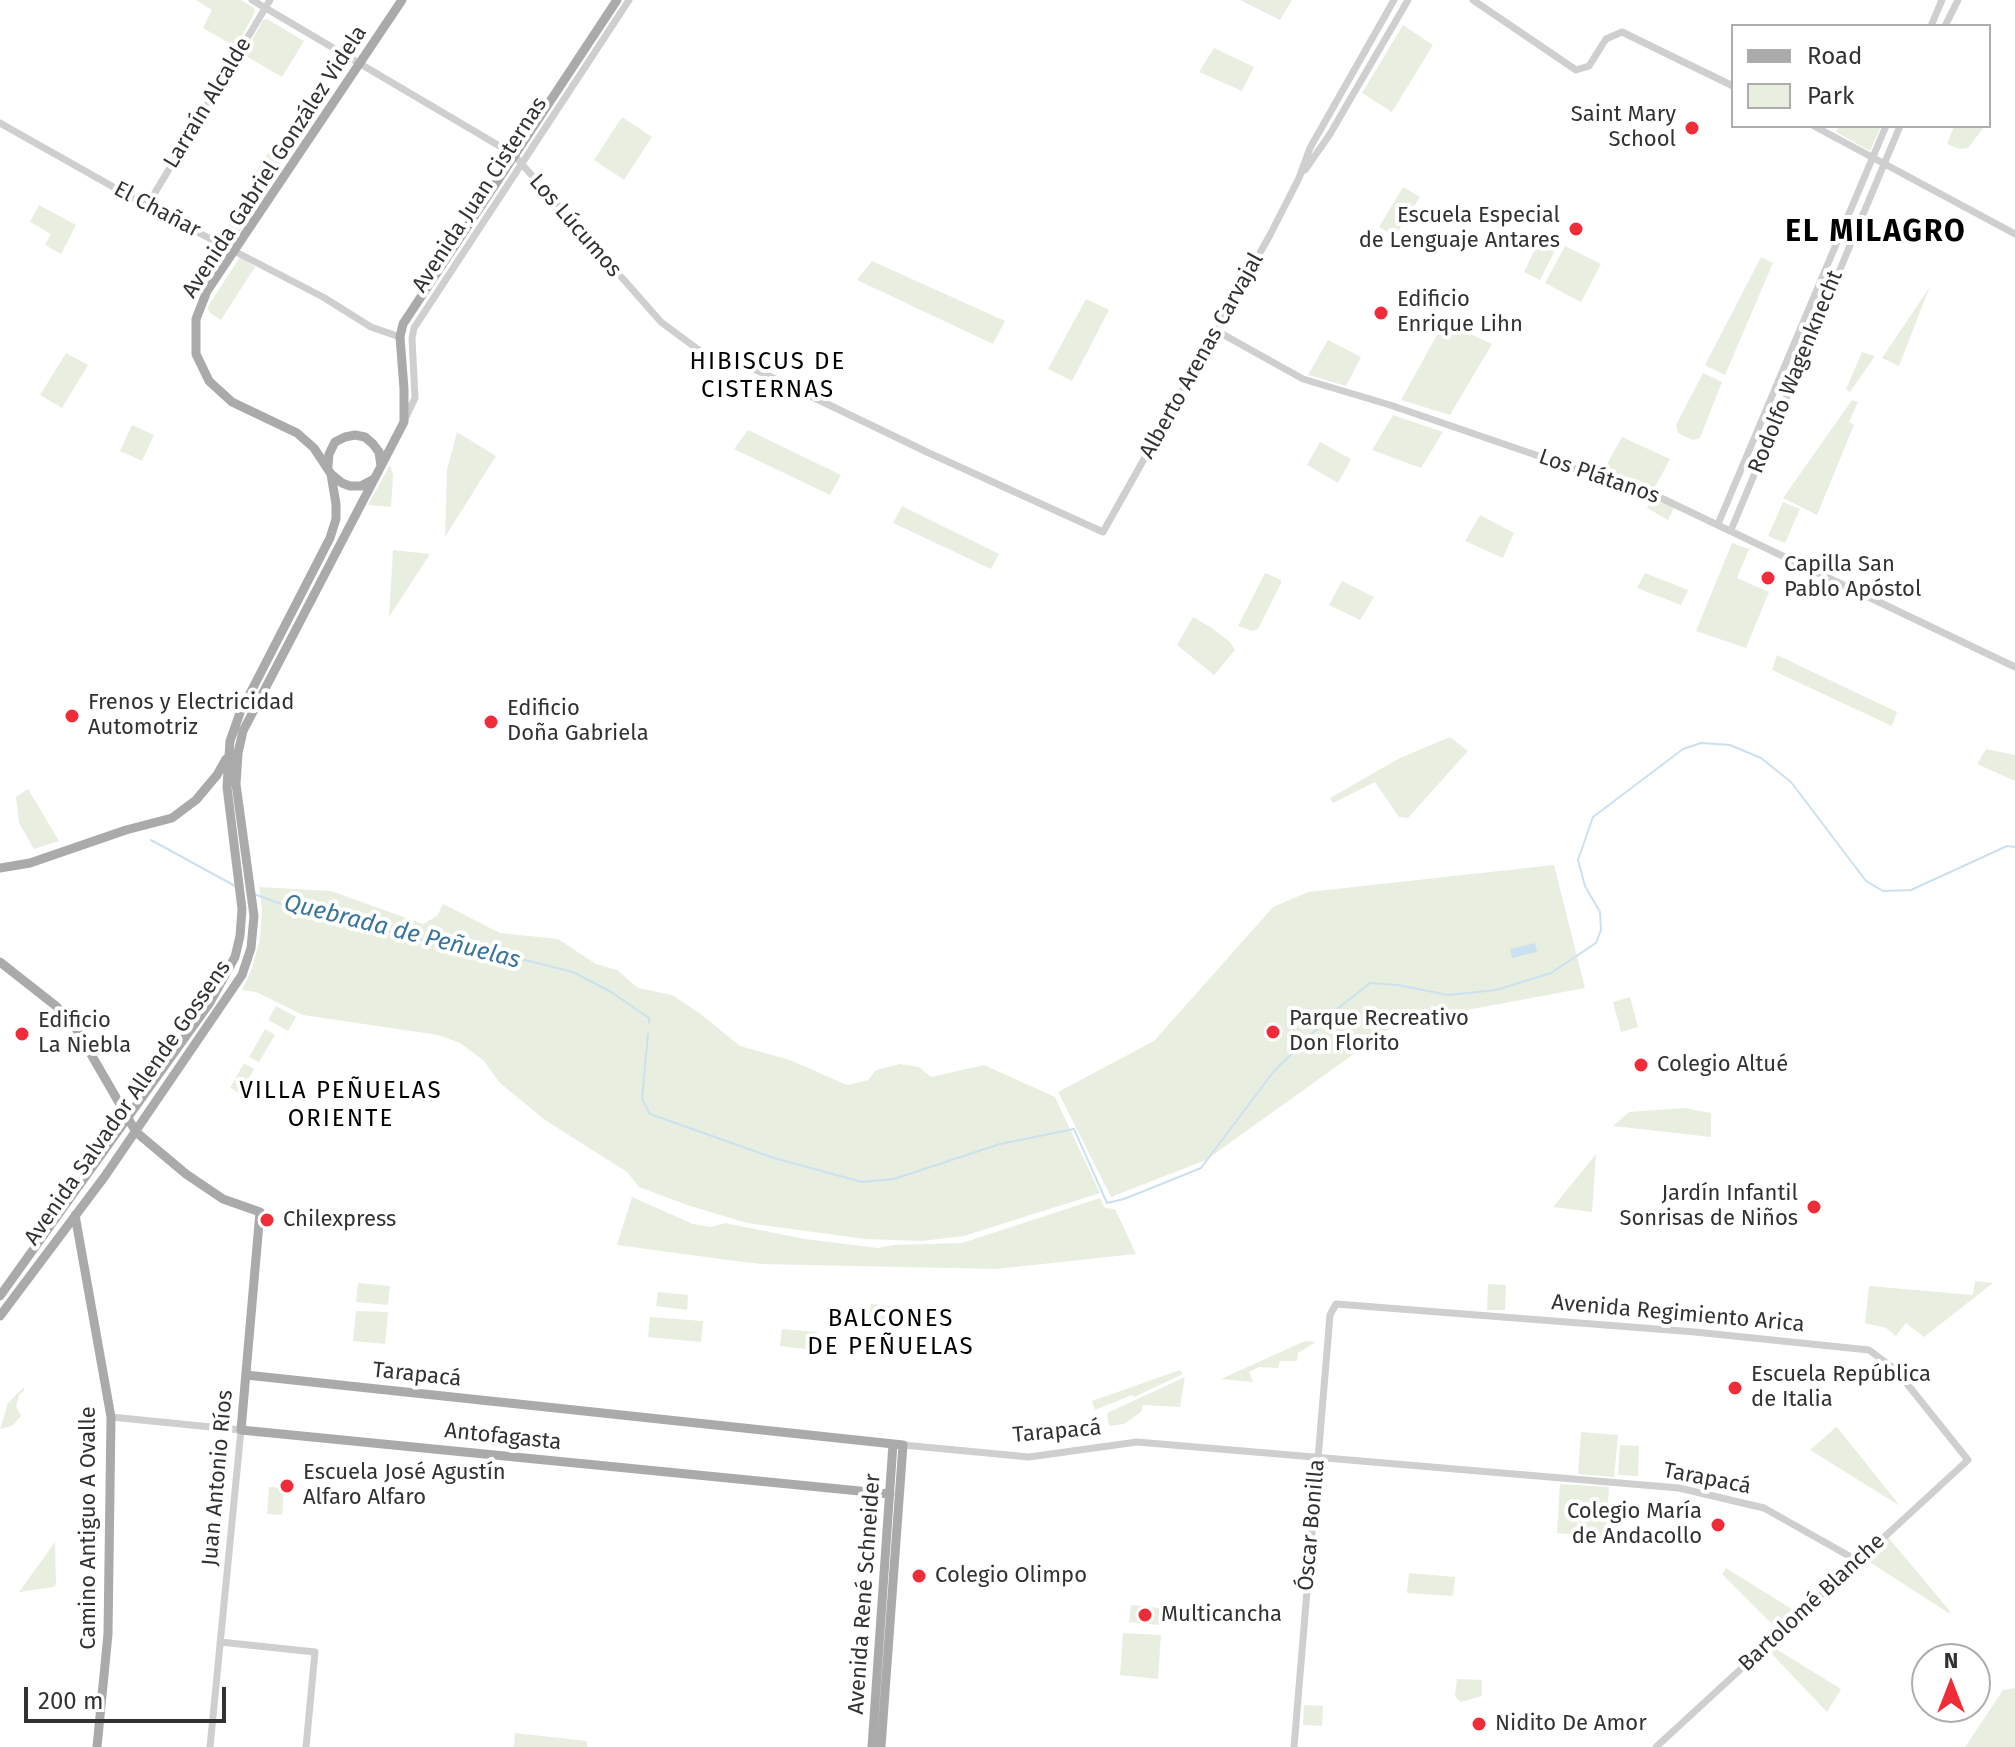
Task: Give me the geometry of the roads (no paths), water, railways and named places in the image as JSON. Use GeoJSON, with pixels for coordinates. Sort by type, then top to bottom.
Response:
{"type":"FeatureCollection","features":[{"type":"Feature","properties":{"kind":"main road","name":"Avenida Gabriel González Videla"},"geometry":{"type":"LineString","coordinates":[[330,470],[314,448],[297,433],[225,397],[214,387],[201,367],[195,346],[198,311],[207,291],[402,0]]}},
{"type":"Feature","properties":{"kind":"main road","name":"Avenida Juan Cisternas"},"geometry":{"type":"LineString","coordinates":[[233,802],[236,763],[248,721],[404,422],[400,337],[407,318],[617,0]]}},
{"type":"Feature","properties":{"kind":"main road"},"geometry":{"type":"LineString","coordinates":[[0,868],[30,863],[126,830],[165,822],[185,810],[220,772],[228,756],[240,713],[330,538],[336,512],[329,454],[335,442],[355,435],[369,439],[376,447],[381,466]]}},
{"type":"Feature","properties":{"kind":"main road"},"geometry":{"type":"LineString","coordinates":[[330,470],[342,483],[350,486],[361,486],[374,479]]}},
{"type":"Feature","properties":{"kind":"main road"},"geometry":{"type":"LineString","coordinates":[[228,756],[233,802]]}},
{"type":"Feature","properties":{"kind":"main road"},"geometry":{"type":"LineString","coordinates":[[200,794],[216,789],[224,792],[233,802]]}},
{"type":"Feature","properties":{"kind":"main road","name":"Avenida Salvador Allende Gossens"},"geometry":{"type":"LineString","coordinates":[[0,1296],[128,1121],[221,986],[235,957],[242,925],[233,802]]}},
{"type":"Feature","properties":{"kind":"main road","name":"Avenida Salvador Allende Gossens"},"geometry":{"type":"LineString","coordinates":[[0,1316],[136,1132],[232,992],[249,957],[254,926],[233,802]]}},
{"type":"Feature","properties":{"kind":"main road"},"geometry":{"type":"LineString","coordinates":[[0,962],[56,1006],[77,1030],[136,1132]]}},
{"type":"Feature","properties":{"kind":"main road","name":"Juan Antonio Ríos"},"geometry":{"type":"LineString","coordinates":[[136,1132],[186,1174],[223,1199],[260,1212],[241,1430]]}},
{"type":"Feature","properties":{"kind":"main road","name":"Camino Antiguo A Ovalle"},"geometry":{"type":"LineString","coordinates":[[75,1215],[111,1417],[108,1634],[97,1747]]}},
{"type":"Feature","properties":{"kind":"main road","name":"Tarapacá"},"geometry":{"type":"LineString","coordinates":[[246,1375],[898,1445]]}},
{"type":"Feature","properties":{"kind":"main road","name":"Antofagasta"},"geometry":{"type":"LineString","coordinates":[[241,1430],[890,1494]]}},
{"type":"Feature","properties":{"kind":"main road","name":"Avenida René Schneider"},"geometry":{"type":"LineString","coordinates":[[872,1747],[890,1494],[898,1445]]}},
{"type":"Feature","properties":{"kind":"main road","name":"Avenida René Schneider"},"geometry":{"type":"LineString","coordinates":[[881,1747],[898,1445]]}},
{"type":"Feature","properties":{"kind":"street","name":"Los Lúcumos"},"geometry":{"type":"LineString","coordinates":[[252,0],[267,4],[513,154],[661,322],[723,368],[730,358]]}},
{"type":"Feature","properties":{"kind":"street","name":"Avenida Juan Cisternas"},"geometry":{"type":"LineString","coordinates":[[404,422],[415,398],[414,328],[629,0]]}},
{"type":"Feature","properties":{"kind":"street","name":"Alberto Arenas Carvajal"},"geometry":{"type":"LineString","coordinates":[[1299,178],[1312,143],[1394,0]]}},
{"type":"Feature","properties":{"kind":"street","name":"Alberto Arenas Carvajal"},"geometry":{"type":"LineString","coordinates":[[730,358],[1103,532],[1299,178],[1330,134],[1408,0]]}},
{"type":"Feature","properties":{"kind":"street"},"geometry":{"type":"LineString","coordinates":[[1473,0],[1576,70],[1589,66],[1606,39],[1622,32],[1731,85]]}},
{"type":"Feature","properties":{"kind":"street"},"geometry":{"type":"LineString","coordinates":[[1932,24],[1942,0]]}},
{"type":"Feature","properties":{"kind":"street"},"geometry":{"type":"LineString","coordinates":[[1946,24],[1958,0]]}},
{"type":"Feature","properties":{"kind":"street","name":"Larraín Alcalde"},"geometry":{"type":"LineString","coordinates":[[147,206],[267,4]]}},
{"type":"Feature","properties":{"kind":"street","name":"El Chañar"},"geometry":{"type":"LineString","coordinates":[[0,123],[147,206],[323,297],[371,327],[400,337]]}},
{"type":"Feature","properties":{"kind":"street"},"geometry":{"type":"LineString","coordinates":[[1818,128],[2015,234]]}},
{"type":"Feature","properties":{"kind":"street","name":"Rodolfo Wagenknecht"},"geometry":{"type":"LineString","coordinates":[[1718,524],[1885,128]]}},
{"type":"Feature","properties":{"kind":"street","name":"Rodolfo Wagenknecht"},"geometry":{"type":"LineString","coordinates":[[1731,530],[1899,128]]}},
{"type":"Feature","properties":{"kind":"street","name":"Los Plátanos"},"geometry":{"type":"LineString","coordinates":[[1217,331],[1303,379],[1404,409],[1597,476],[1636,486],[2015,667]]}},
{"type":"Feature","properties":{"kind":"street"},"geometry":{"type":"LineString","coordinates":[[712,361],[719,352],[730,358]]}},
{"type":"Feature","properties":{"kind":"street","name":"Óscar Bonilla"},"geometry":{"type":"LineString","coordinates":[[1294,1747],[1330,1315],[1336,1304]]}},
{"type":"Feature","properties":{"kind":"street","name":"Avenida Regimiento Arica"},"geometry":{"type":"LineString","coordinates":[[1336,1304],[1707,1333],[1869,1350],[1896,1370],[1968,1460]]}},
{"type":"Feature","properties":{"kind":"street","name":"Antofagasta"},"geometry":{"type":"LineString","coordinates":[[111,1417],[241,1430]]}},
{"type":"Feature","properties":{"kind":"street","name":"Juan Antonio Ríos"},"geometry":{"type":"LineString","coordinates":[[210,1747],[241,1430]]}},
{"type":"Feature","properties":{"kind":"street","name":"Tarapacá"},"geometry":{"type":"LineString","coordinates":[[898,1445],[1029,1457],[1137,1442],[1679,1488],[1764,1508],[1858,1561]]}},
{"type":"Feature","properties":{"kind":"street","name":"Bartolomé Blanche"},"geometry":{"type":"LineString","coordinates":[[1656,1747],[1968,1460]]}},
{"type":"Feature","properties":{"kind":"street"},"geometry":{"type":"LineString","coordinates":[[220,1642],[315,1652],[306,1747]]}},
{"type":"Feature","properties":{"kind":"water"},"geometry":{"type":"Polygon","coordinates":[[[1535,943],[1537,952],[1512,958],[1510,949],[1535,943]]]}},
{"type":"Feature","properties":{"kind":"waterway","name":"Quebrada de Peñuelas"},"geometry":{"type":"LineString","coordinates":[[648,1034],[642,1099],[650,1114],[774,1158],[862,1182],[894,1179],[1000,1144],[1074,1129],[1107,1203],[1201,1168],[1274,1071],[1336,1010],[1370,983],[1448,995],[1496,990],[1551,973],[1596,943],[1601,930],[1600,912],[1585,886],[1578,860],[1593,817],[1683,749],[1701,743],[1730,745],[1761,758],[1791,782],[1866,881],[1883,891],[1911,890],[2007,846],[2015,847]]}},
{"type":"Feature","properties":{"kind":"waterway","name":"Quebrada de Peñuelas"},"geometry":{"type":"LineString","coordinates":[[151,840],[237,887]]}},
{"type":"Feature","properties":{"kind":"waterway","name":"Quebrada de Peñuelas"},"geometry":{"type":"LineString","coordinates":[[254,894],[305,913],[446,945],[477,948],[573,972],[611,992],[649,1018],[649,1023]]}},
{"type":"Feature","properties":{"kind":"place","name":"Saint Mary School"},"geometry":{"type":"Point","coordinates":[1692,128]}},
{"type":"Feature","properties":{"kind":"place","name":"Escuela Especial de Lenguaje Antares"},"geometry":{"type":"Point","coordinates":[1576,229]}},
{"type":"Feature","properties":{"kind":"place","name":"Edificio Enrique Lihn"},"geometry":{"type":"Point","coordinates":[1381,313]}},
{"type":"Feature","properties":{"kind":"place","name":"Capilla San Pablo Apóstol"},"geometry":{"type":"Point","coordinates":[1768,578]}},
{"type":"Feature","properties":{"kind":"place","name":"Frenos y Electricidad Automotriz"},"geometry":{"type":"Point","coordinates":[72,716]}},
{"type":"Feature","properties":{"kind":"place","name":"Edificio Doña Gabriela"},"geometry":{"type":"Point","coordinates":[491,722]}},
{"type":"Feature","properties":{"kind":"place","name":"Parque Recreativo Don Florito"},"geometry":{"type":"Point","coordinates":[1273,1032]}},
{"type":"Feature","properties":{"kind":"place","name":"Edificio La Niebla"},"geometry":{"type":"Point","coordinates":[22,1034]}},
{"type":"Feature","properties":{"kind":"place","name":"Colegio Altué"},"geometry":{"type":"Point","coordinates":[1641,1065]}},
{"type":"Feature","properties":{"kind":"place","name":"Jardín Infantil Sonrisas de Niños"},"geometry":{"type":"Point","coordinates":[1814,1207]}},
{"type":"Feature","properties":{"kind":"place","name":"Chilexpress"},"geometry":{"type":"Point","coordinates":[267,1220]}},
{"type":"Feature","properties":{"kind":"place","name":"Escuela República de Italia"},"geometry":{"type":"Point","coordinates":[1735,1388]}},
{"type":"Feature","properties":{"kind":"place","name":"Escuela José Agustín Alfaro Alfaro"},"geometry":{"type":"Point","coordinates":[287,1486]}},
{"type":"Feature","properties":{"kind":"place","name":"Colegio María de Andacollo"},"geometry":{"type":"Point","coordinates":[1718,1525]}},
{"type":"Feature","properties":{"kind":"place","name":"Colegio Olimpo"},"geometry":{"type":"Point","coordinates":[919,1576]}},
{"type":"Feature","properties":{"kind":"place","name":"Multicancha"},"geometry":{"type":"Point","coordinates":[1145,1615]}},
{"type":"Feature","properties":{"kind":"place","name":"Nidito De Amor"},"geometry":{"type":"Point","coordinates":[1479,1724]}},
{"type":"Feature","properties":{"kind":"district","name":"EL MILAGRO"},"geometry":{"type":"Point","coordinates":[1876,233]}},
{"type":"Feature","properties":{"kind":"district","name":"HIBISCUS DE CISTERNAS"},"geometry":{"type":"Point","coordinates":[768,376]}},
{"type":"Feature","properties":{"kind":"district","name":"VILLA PEÑUELAS ORIENTE"},"geometry":{"type":"Point","coordinates":[341,1105]}},
{"type":"Feature","properties":{"kind":"district","name":"BALCONES DE PEÑUELAS"},"geometry":{"type":"Point","coordinates":[891,1333]}}]}
